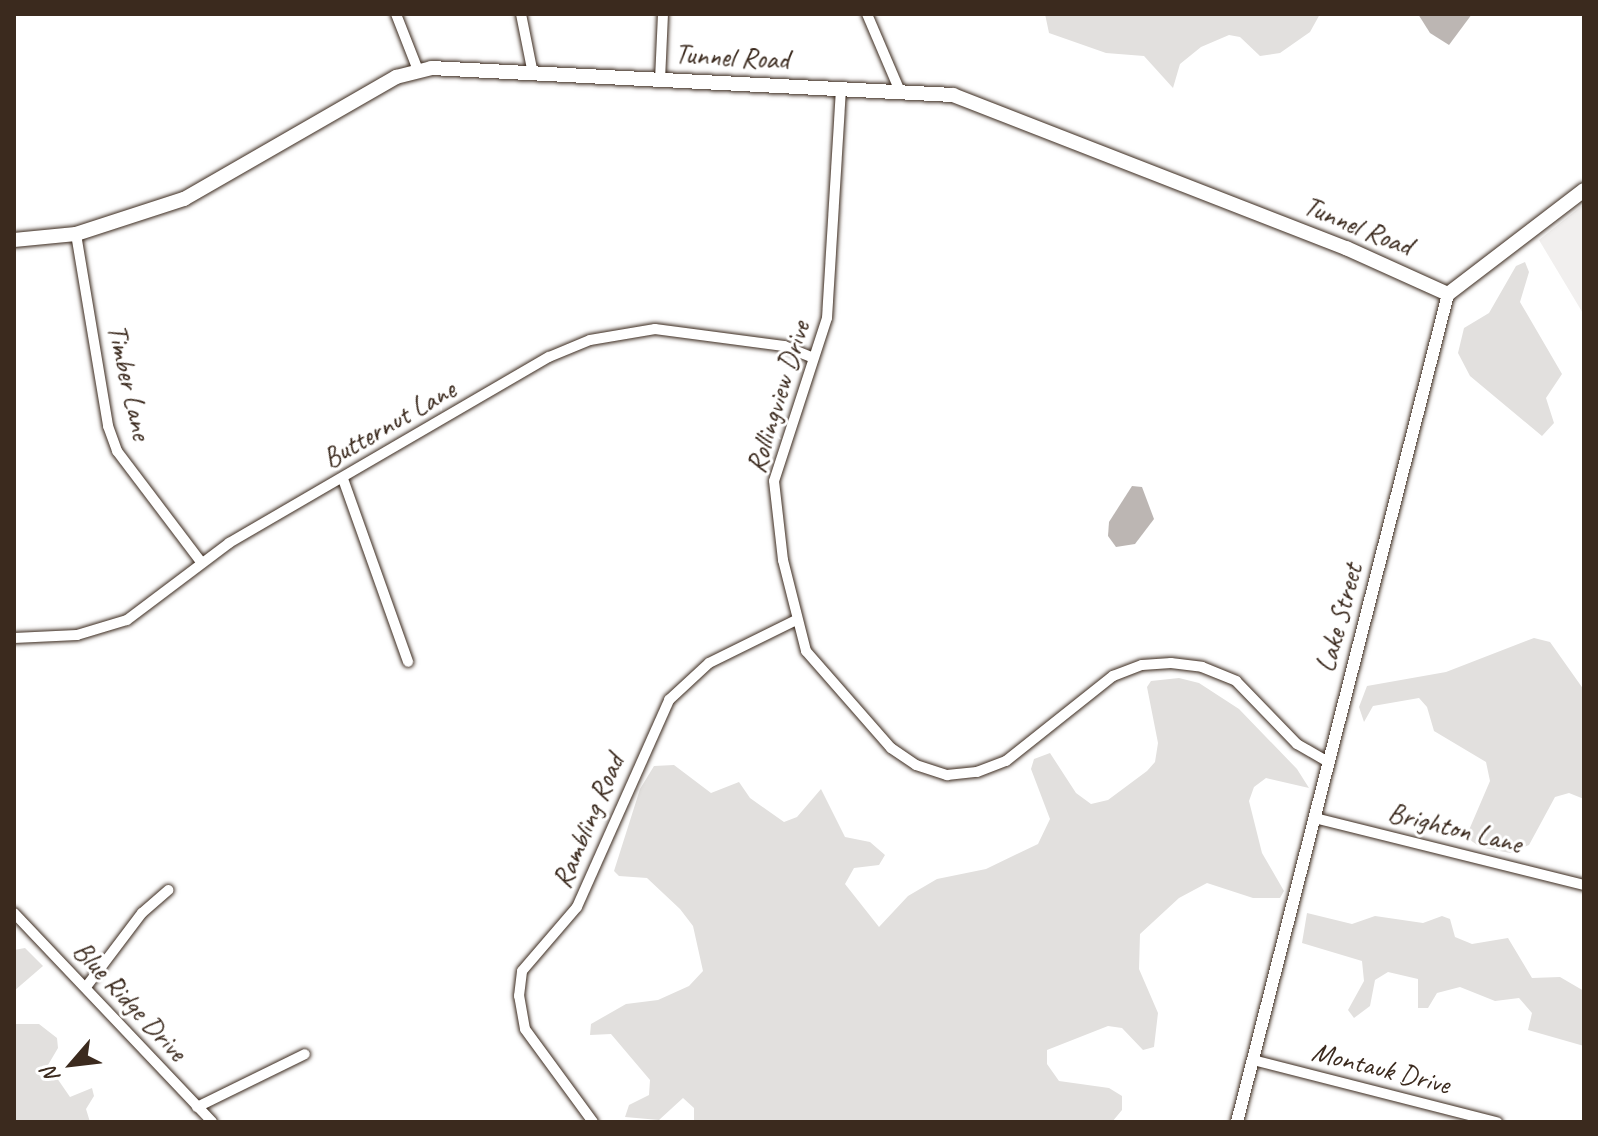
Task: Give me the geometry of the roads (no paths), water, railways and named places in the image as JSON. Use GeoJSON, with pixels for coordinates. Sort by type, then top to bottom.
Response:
{"type":"FeatureCollection","features":[{"type":"Feature","properties":{"kind":"main road","name":"Tunnel Road"},"geometry":{"type":"LineString","coordinates":[[14,240],[76,234],[184,199],[396,77],[418,70],[533,74],[899,89],[953,95],[997,109],[1448,294]]}},
{"type":"Feature","properties":{"kind":"main road"},"geometry":{"type":"LineString","coordinates":[[1448,294],[1584,190]]}},
{"type":"Feature","properties":{"kind":"street"},"geometry":{"type":"LineString","coordinates":[[396,14],[418,70]]}},
{"type":"Feature","properties":{"kind":"street"},"geometry":{"type":"LineString","coordinates":[[521,14],[533,74]]}},
{"type":"Feature","properties":{"kind":"street"},"geometry":{"type":"LineString","coordinates":[[660,80],[663,14]]}},
{"type":"Feature","properties":{"kind":"street"},"geometry":{"type":"LineString","coordinates":[[867,14],[899,89]]}},
{"type":"Feature","properties":{"kind":"street","name":"Rollingview Drive"},"geometry":{"type":"LineString","coordinates":[[841,89],[834,275],[827,318],[811,357],[774,481],[774,513],[794,621],[806,651],[891,748],[916,765],[947,775],[977,772],[1006,761],[1113,676],[1142,665],[1171,663],[1202,667],[1236,681],[1297,744],[1328,762]]}},
{"type":"Feature","properties":{"kind":"street","name":"Timber Lane"},"geometry":{"type":"LineString","coordinates":[[76,234],[108,426],[117,451],[201,562]]}},
{"type":"Feature","properties":{"kind":"street","name":"Lake Street"},"geometry":{"type":"LineString","coordinates":[[1237,1122],[1448,294]]}},
{"type":"Feature","properties":{"kind":"street","name":"Butternut Lane"},"geometry":{"type":"LineString","coordinates":[[14,638],[106,629],[127,620],[201,562],[549,357],[590,340],[655,329],[784,346],[811,357]]}},
{"type":"Feature","properties":{"kind":"street"},"geometry":{"type":"LineString","coordinates":[[343,479],[408,662]]}},
{"type":"Feature","properties":{"kind":"street","name":"Rambling Road"},"geometry":{"type":"LineString","coordinates":[[593,1122],[525,1029],[519,996],[522,971],[577,907],[669,700],[709,663],[794,621]]}},
{"type":"Feature","properties":{"kind":"street","name":"Brighton Lane"},"geometry":{"type":"LineString","coordinates":[[1315,818],[1584,885]]}},
{"type":"Feature","properties":{"kind":"street"},"geometry":{"type":"LineString","coordinates":[[86,987],[142,913],[168,890]]}},
{"type":"Feature","properties":{"kind":"street","name":"Blue Ridge Drive"},"geometry":{"type":"LineString","coordinates":[[14,913],[212,1122]]}},
{"type":"Feature","properties":{"kind":"street"},"geometry":{"type":"LineString","coordinates":[[197,1107],[305,1054]]}},
{"type":"Feature","properties":{"kind":"street","name":"Montauk Drive"},"geometry":{"type":"LineString","coordinates":[[1253,1060],[1497,1122]]}}]}
